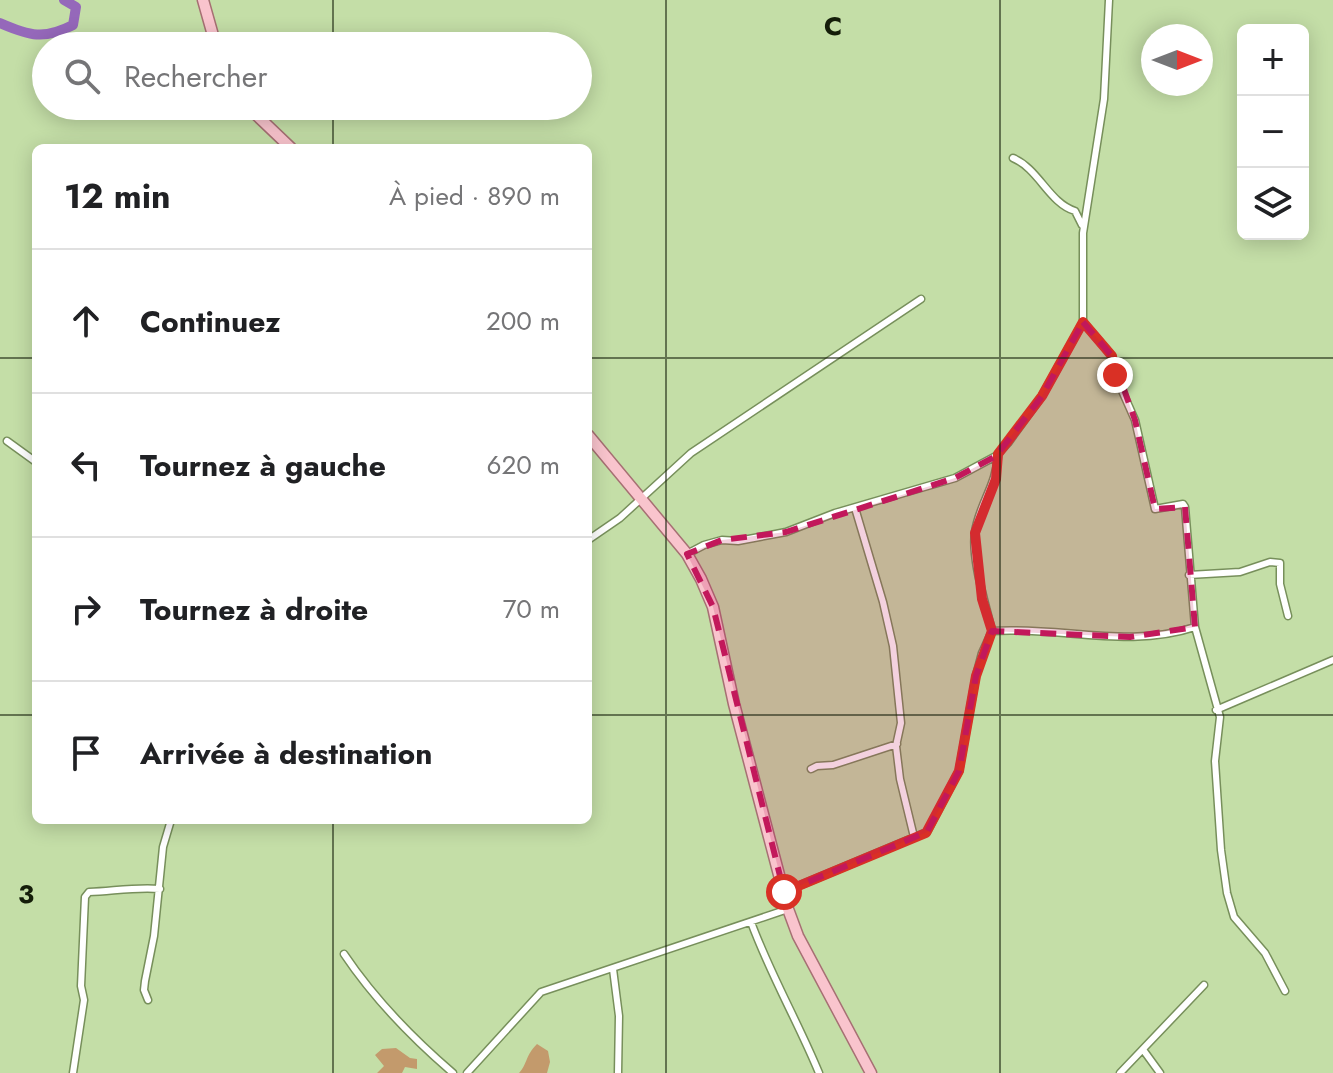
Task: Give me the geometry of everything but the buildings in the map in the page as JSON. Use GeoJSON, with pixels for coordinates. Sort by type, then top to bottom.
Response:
{"type":"FeatureCollection","features":[{"type":"Feature","properties":{"kind":"main road"},"geometry":{"type":"LineString","coordinates":[[203,0],[212,32]]}},
{"type":"Feature","properties":{"kind":"main road"},"geometry":{"type":"LineString","coordinates":[[262,120],[287,144]]}},
{"type":"Feature","properties":{"kind":"main road"},"geometry":{"type":"LineString","coordinates":[[592,440],[687,554],[713,607],[734,704],[788,909],[798,936],[871,1073]]}},
{"type":"Feature","properties":{"kind":"street"},"geometry":{"type":"LineString","coordinates":[[687,554],[722,540],[738,541],[786,532],[955,478],[998,454],[1042,396],[1083,322],[1083,228],[1103,101],[1109,0]]}},
{"type":"Feature","properties":{"kind":"street"},"geometry":{"type":"LineString","coordinates":[[1013,158],[1035,172],[1064,207],[1075,211],[1083,228]]}},
{"type":"Feature","properties":{"kind":"street"},"geometry":{"type":"LineString","coordinates":[[592,537],[620,518],[691,453],[921,299]]}},
{"type":"Feature","properties":{"kind":"street"},"geometry":{"type":"LineString","coordinates":[[1083,322],[1112,356],[1115,375],[1135,420],[1155,509],[1185,506],[1195,627],[1220,717],[1216,741],[1218,808],[1230,907],[1234,917],[1265,953],[1285,991]]}},
{"type":"Feature","properties":{"kind":"street"},"geometry":{"type":"LineString","coordinates":[[7,441],[32,459]]}},
{"type":"Feature","properties":{"kind":"street"},"geometry":{"type":"LineString","coordinates":[[784,892],[927,832],[959,771],[976,676],[992,631],[982,599],[975,533],[996,479],[998,454]]}},
{"type":"Feature","properties":{"kind":"street"},"geometry":{"type":"LineString","coordinates":[[855,508],[893,646],[901,723],[897,744],[900,779],[914,837]]}},
{"type":"Feature","properties":{"kind":"street"},"geometry":{"type":"LineString","coordinates":[[1189,575],[1240,572],[1270,562],[1280,563],[1280,584],[1288,616]]}},
{"type":"Feature","properties":{"kind":"street"},"geometry":{"type":"LineString","coordinates":[[992,631],[1057,631],[1130,637],[1169,635],[1195,627]]}},
{"type":"Feature","properties":{"kind":"street"},"geometry":{"type":"LineString","coordinates":[[1216,710],[1333,660]]}},
{"type":"Feature","properties":{"kind":"street"},"geometry":{"type":"LineString","coordinates":[[811,769],[897,744]]}},
{"type":"Feature","properties":{"kind":"street"},"geometry":{"type":"LineString","coordinates":[[148,1000],[145,981],[160,889],[163,847],[170,824]]}},
{"type":"Feature","properties":{"kind":"street"},"geometry":{"type":"LineString","coordinates":[[73,1073],[84,1000],[81,986],[85,897],[88,892],[132,887],[160,889]]}},
{"type":"Feature","properties":{"kind":"street"},"geometry":{"type":"LineString","coordinates":[[467,1073],[541,992],[788,909]]}},
{"type":"Feature","properties":{"kind":"street"},"geometry":{"type":"LineString","coordinates":[[751,922],[762,953],[819,1073]]}},
{"type":"Feature","properties":{"kind":"street"},"geometry":{"type":"LineString","coordinates":[[344,954],[375,999],[453,1073]]}},
{"type":"Feature","properties":{"kind":"street"},"geometry":{"type":"LineString","coordinates":[[613,969],[619,1016],[618,1073]]}},
{"type":"Feature","properties":{"kind":"street"},"geometry":{"type":"LineString","coordinates":[[1120,1073],[1204,985]]}},
{"type":"Feature","properties":{"kind":"street"},"geometry":{"type":"LineString","coordinates":[[1144,1051],[1160,1073]]}},
{"type":"Feature","properties":{"kind":"highlighted area"},"geometry":{"type":"Polygon","coordinates":[[[1083,322],[1112,356],[1135,420],[1155,509],[1185,507],[1195,627],[1130,637],[992,631],[976,676],[959,771],[927,832],[784,892],[713,607],[687,554],[722,540],[786,532],[955,478],[996,456],[1042,396],[1083,322]]]}},
{"type":"Feature","properties":{"kind":"shaded area"},"geometry":{"type":"Polygon","coordinates":[[[537,1044],[548,1051],[550,1062],[547,1073],[519,1073],[530,1052],[537,1044]]]}},
{"type":"Feature","properties":{"kind":"shaded area"},"geometry":{"type":"Polygon","coordinates":[[[396,1048],[417,1059],[417,1069],[405,1067],[402,1073],[377,1073],[384,1066],[375,1055],[382,1049],[396,1048]]]}},
{"type":"Feature","properties":{"kind":"waterway"},"geometry":{"type":"LineString","coordinates":[[57,32],[73,25],[76,7],[64,0]]}},
{"type":"Feature","properties":{"kind":"waterway"},"geometry":{"type":"LineString","coordinates":[[0,23],[32,33]]}},
{"type":"Feature","properties":{"kind":"route"},"geometry":{"type":"LineString","coordinates":[[784,892],[926,833],[935,819],[959,771],[976,676],[992,631],[982,599],[975,533],[996,479],[998,454],[1042,396],[1083,322],[1112,356],[1115,375]]}}]}
